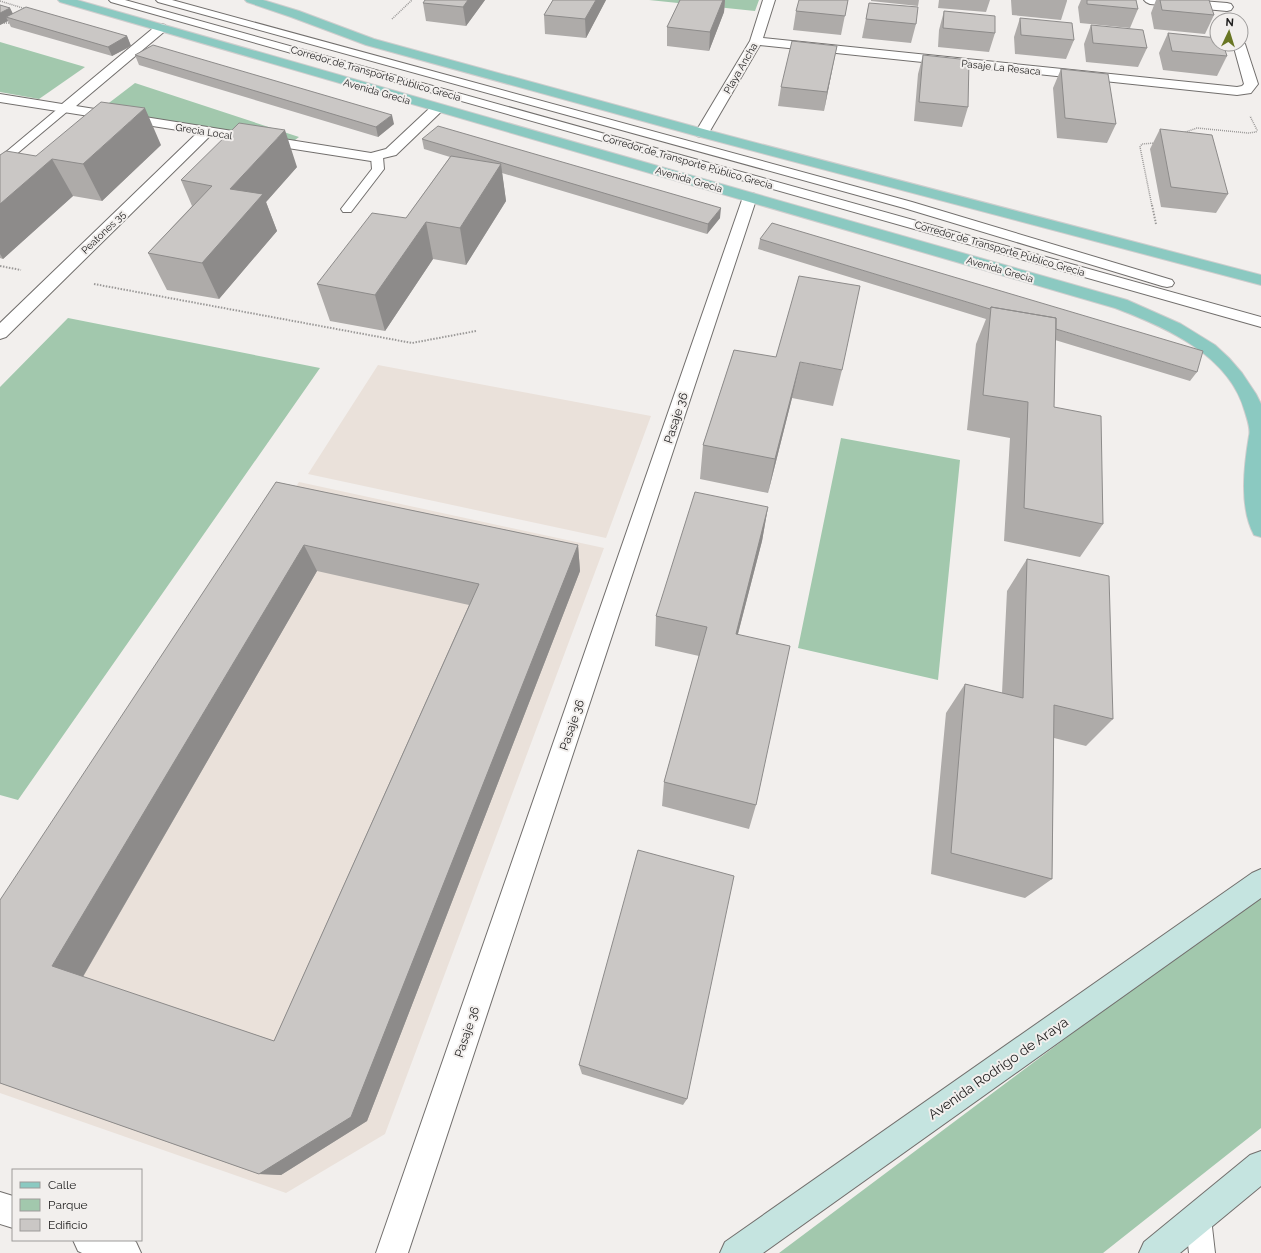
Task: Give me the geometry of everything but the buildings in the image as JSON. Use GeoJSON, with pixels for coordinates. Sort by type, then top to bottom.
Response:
{"type":"FeatureCollection","features":[{"type":"Feature","properties":{"kind":"main road","name":"Avenida Grecia"},"geometry":{"type":"LineString","coordinates":[[64,0],[1121,304],[1162,321],[1199,342],[1215,355],[1235,376],[1250,401],[1256,415],[1260,432],[1255,460],[1254,489],[1261,529]]}},
{"type":"Feature","properties":{"kind":"main road"},"geometry":{"type":"LineString","coordinates":[[251,0],[295,14],[370,42],[702,133],[1261,280]]}},
{"type":"Feature","properties":{"kind":"main road","name":"Avenida Rodrigo de Araya"},"geometry":{"type":"LineString","coordinates":[[736,1253],[1261,882]]}},
{"type":"Feature","properties":{"kind":"main road"},"geometry":{"type":"LineString","coordinates":[[1155,1253],[1261,1166]]}},
{"type":"Feature","properties":{"kind":"street","name":"Playa Ancha"},"geometry":{"type":"LineString","coordinates":[[702,133],[756,41],[769,0]]}},
{"type":"Feature","properties":{"kind":"street"},"geometry":{"type":"LineString","coordinates":[[1150,0],[1226,4]]}},
{"type":"Feature","properties":{"kind":"street"},"geometry":{"type":"LineString","coordinates":[[65,108],[162,28]]}},
{"type":"Feature","properties":{"kind":"street","name":"Pasaje La Resaca"},"geometry":{"type":"LineString","coordinates":[[756,41],[1242,90]]}},
{"type":"Feature","properties":{"kind":"street"},"geometry":{"type":"LineString","coordinates":[[1241,52],[1251,84],[1242,90]]}},
{"type":"Feature","properties":{"kind":"street","name":"Grecia Local"},"geometry":{"type":"LineString","coordinates":[[0,98],[365,157],[378,156],[391,152],[438,108]]}},
{"type":"Feature","properties":{"kind":"street","name":"Peatones 35"},"geometry":{"type":"LineString","coordinates":[[0,333],[206,131]]}},
{"type":"Feature","properties":{"kind":"street","name":"Pasaje 36"},"geometry":{"type":"LineString","coordinates":[[392,1253],[750,197]]}},
{"type":"Feature","properties":{"kind":"street"},"geometry":{"type":"LineString","coordinates":[[0,1208],[12,1212]]}},
{"type":"Feature","properties":{"kind":"street"},"geometry":{"type":"LineString","coordinates":[[92,1241],[125,1253]]}},
{"type":"Feature","properties":{"kind":"lane","name":"Corredor de Transporte Público Grecia"},"geometry":{"type":"LineString","coordinates":[[114,0],[1261,322]]}},
{"type":"Feature","properties":{"kind":"lane","name":"Corredor de Transporte Público Grecia"},"geometry":{"type":"LineString","coordinates":[[161,0],[908,205],[1261,312]]}},
{"type":"Feature","properties":{"kind":"lane"},"geometry":{"type":"LineString","coordinates":[[3,160],[65,108]]}},
{"type":"Feature","properties":{"kind":"lane"},"geometry":{"type":"LineString","coordinates":[[347,209],[378,169],[378,156]]}},
{"type":"Feature","properties":{"kind":"lane"},"geometry":{"type":"LineString","coordinates":[[1198,1218],[1202,1253]]}},
{"type":"Feature","properties":{"kind":"path"},"geometry":{"type":"LineString","coordinates":[[0,1],[32,11]]}},
{"type":"Feature","properties":{"kind":"path"},"geometry":{"type":"LineString","coordinates":[[1182,134],[1192,128],[1248,133],[1256,132],[1257,130],[1242,90]]}},
{"type":"Feature","properties":{"kind":"path"},"geometry":{"type":"LineString","coordinates":[[1156,143],[1142,144],[1140,147],[1162,254]]}},
{"type":"Feature","properties":{"kind":"path"},"geometry":{"type":"LineString","coordinates":[[0,266],[412,343],[476,332]]}},
{"type":"Feature","properties":{"kind":"shaded area"},"geometry":{"type":"Polygon","coordinates":[[[378,365],[651,416],[606,538],[308,474],[378,365]]]}},
{"type":"Feature","properties":{"kind":"shaded area"},"geometry":{"type":"Polygon","coordinates":[[[299,482],[604,548],[385,1134],[286,1193],[0,1093],[0,942],[299,482]]]}},
{"type":"Feature","properties":{"kind":"green space"},"geometry":{"type":"Polygon","coordinates":[[[649,0],[759,0],[755,11],[649,0]]]}},
{"type":"Feature","properties":{"kind":"green space"},"geometry":{"type":"Polygon","coordinates":[[[0,42],[85,67],[39,99],[0,92],[0,42]]]}},
{"type":"Feature","properties":{"kind":"green space"},"geometry":{"type":"Polygon","coordinates":[[[135,83],[299,137],[291,143],[101,109],[135,83]]]}},
{"type":"Feature","properties":{"kind":"green space"},"geometry":{"type":"Polygon","coordinates":[[[68,318],[320,368],[18,800],[0,795],[0,387],[68,318]]]}},
{"type":"Feature","properties":{"kind":"green space"},"geometry":{"type":"Polygon","coordinates":[[[841,438],[960,460],[938,680],[798,648],[841,438]]]}},
{"type":"Feature","properties":{"kind":"green space"},"geometry":{"type":"Polygon","coordinates":[[[1261,892],[1261,1128],[1103,1253],[779,1253],[1261,892]]]}}]}
